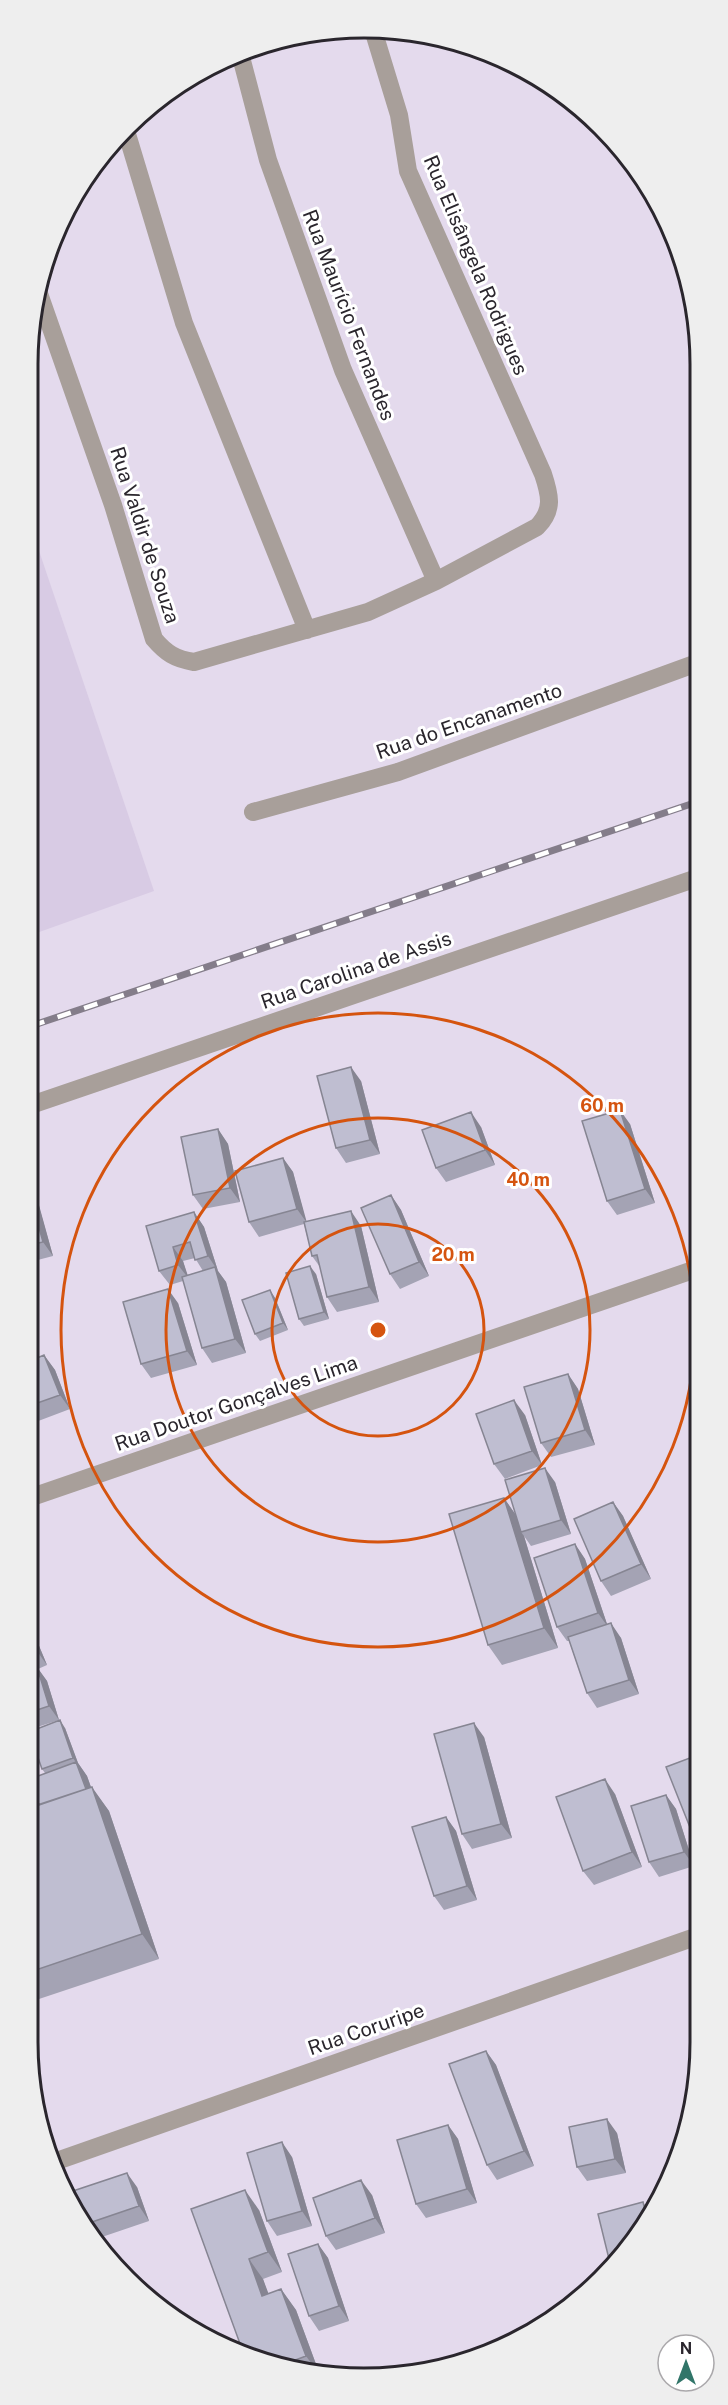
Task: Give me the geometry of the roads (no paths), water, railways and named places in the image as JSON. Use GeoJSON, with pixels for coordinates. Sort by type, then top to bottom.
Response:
{"type":"FeatureCollection","features":[{"type":"Feature","properties":{"kind":"street","name":"Rua Elisângela Rodrigues"},"geometry":{"type":"LineString","coordinates":[[376,38],[399,114],[408,171],[543,474]]}},
{"type":"Feature","properties":{"kind":"street","name":"Rua Maurício Fernandes"},"geometry":{"type":"LineString","coordinates":[[242,61],[268,160],[343,370],[436,581]]}},
{"type":"Feature","properties":{"kind":"street"},"geometry":{"type":"LineString","coordinates":[[128,138],[184,323],[308,630]]}},
{"type":"Feature","properties":{"kind":"street","name":"Rua Valdir de Souza"},"geometry":{"type":"LineString","coordinates":[[43,303],[113,505],[154,639],[166,653],[180,660],[194,662],[368,612],[436,581],[537,527],[546,518],[550,507],[550,495],[543,474]]}},
{"type":"Feature","properties":{"kind":"street","name":"Rua do Encanamento"},"geometry":{"type":"LineString","coordinates":[[253,812],[398,772],[690,666]]}},
{"type":"Feature","properties":{"kind":"street","name":"Rua Carolina de Assis"},"geometry":{"type":"LineString","coordinates":[[38,1102],[690,880]]}},
{"type":"Feature","properties":{"kind":"street","name":"Rua Doutor Gonçalves Lima"},"geometry":{"type":"LineString","coordinates":[[38,1495],[690,1271]]}},
{"type":"Feature","properties":{"kind":"street","name":"Rua Coruripe"},"geometry":{"type":"LineString","coordinates":[[60,2160],[690,1939]]}},
{"type":"Feature","properties":{"kind":"railway"},"geometry":{"type":"LineString","coordinates":[[38,1024],[690,804]]}}]}
